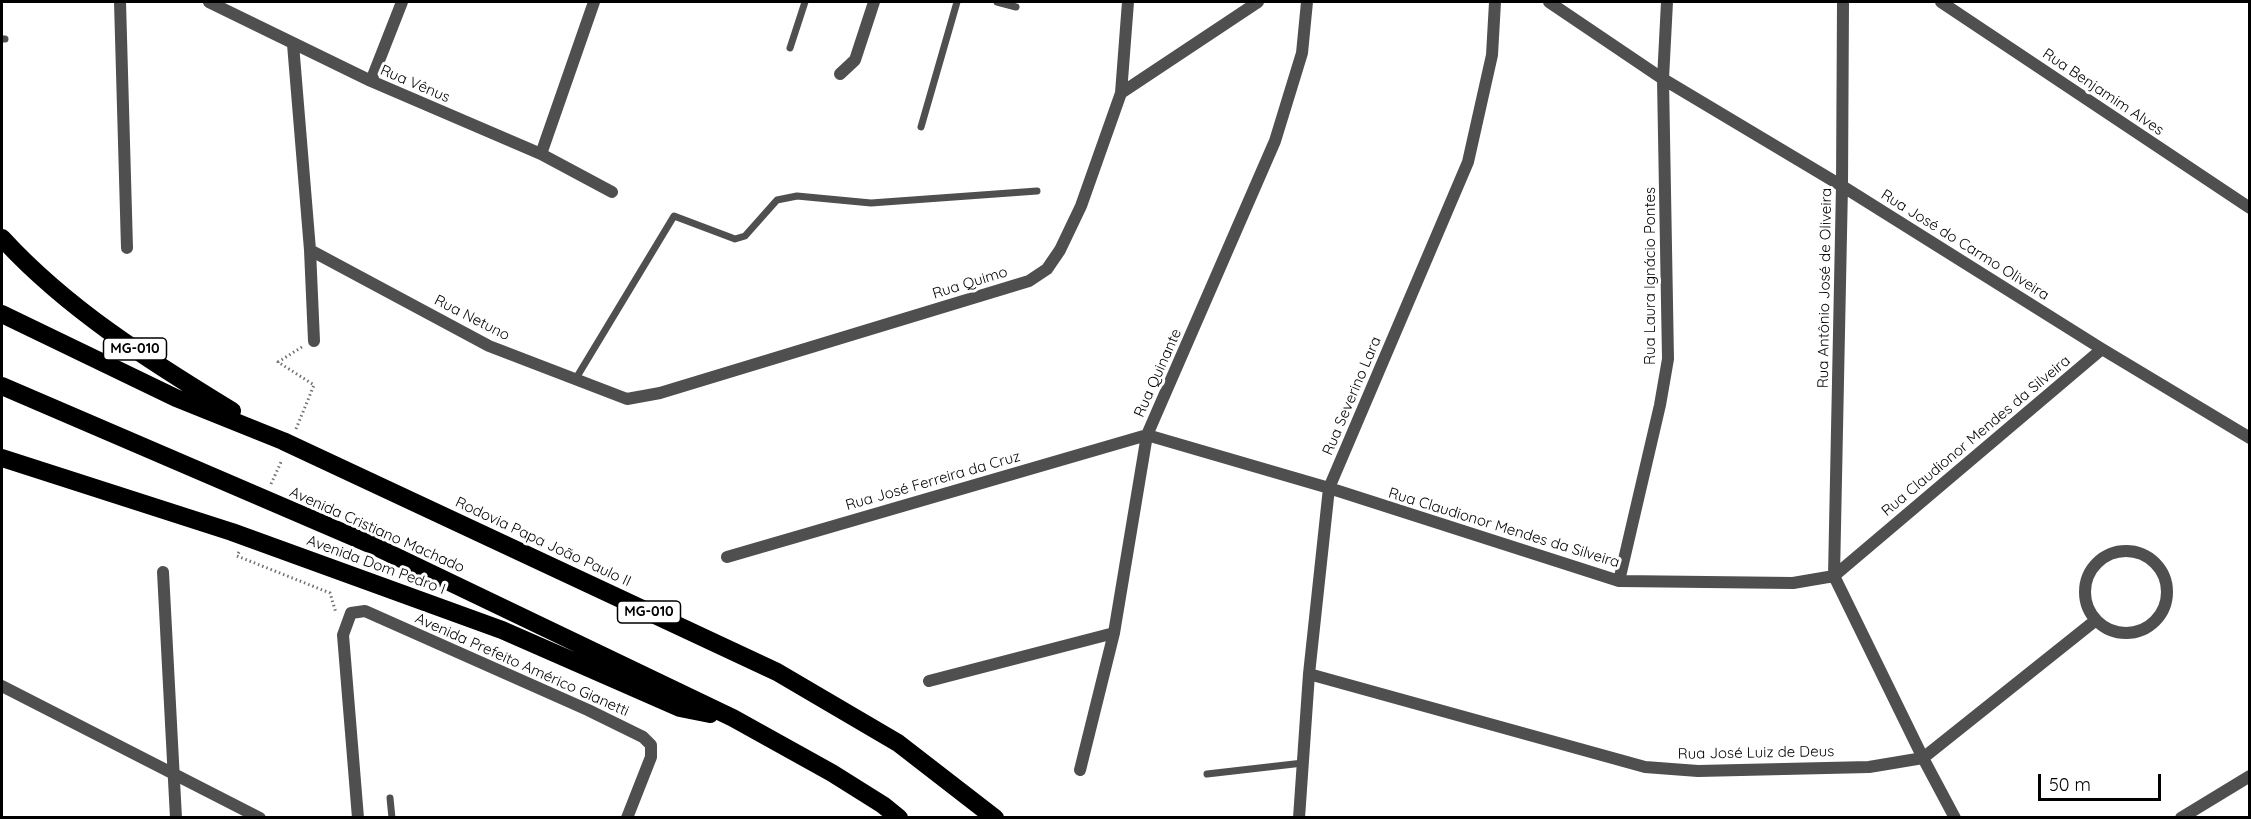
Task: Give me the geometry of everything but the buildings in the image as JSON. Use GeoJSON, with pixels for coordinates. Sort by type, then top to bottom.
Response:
{"type":"FeatureCollection","features":[{"type":"Feature","properties":{"kind":"highway","name":"MG-010"},"geometry":{"type":"LineString","coordinates":[[2,238],[19,257],[69,302],[102,327],[165,371],[283,441]]}},
{"type":"Feature","properties":{"kind":"highway"},"geometry":{"type":"LineString","coordinates":[[2,314],[177,398],[283,441]]}},
{"type":"Feature","properties":{"kind":"highway","name":"Avenida Cristiano Machado"},"geometry":{"type":"LineString","coordinates":[[2,386],[372,545],[733,718]]}},
{"type":"Feature","properties":{"kind":"highway","name":"Rodovia Papa João Paulo II"},"geometry":{"type":"LineString","coordinates":[[283,441],[777,672],[898,743],[995,818]]}},
{"type":"Feature","properties":{"kind":"highway","name":"Avenida Dom Pedro I"},"geometry":{"type":"LineString","coordinates":[[2,458],[232,532],[502,630],[680,708],[733,718]]}},
{"type":"Feature","properties":{"kind":"highway"},"geometry":{"type":"LineString","coordinates":[[733,718],[832,773],[883,805],[899,818]]}},
{"type":"Feature","properties":{"kind":"street"},"geometry":{"type":"LineString","coordinates":[[120,2],[127,248]]}},
{"type":"Feature","properties":{"kind":"street","name":"Rua Vênus"},"geometry":{"type":"LineString","coordinates":[[209,2],[371,81],[541,154],[612,192]]}},
{"type":"Feature","properties":{"kind":"street"},"geometry":{"type":"LineString","coordinates":[[371,81],[402,2]]}},
{"type":"Feature","properties":{"kind":"street"},"geometry":{"type":"LineString","coordinates":[[541,154],[594,2]]}},
{"type":"Feature","properties":{"kind":"street"},"geometry":{"type":"LineString","coordinates":[[840,74],[855,60],[874,2]]}},
{"type":"Feature","properties":{"kind":"street","name":"Rua Quimo"},"geometry":{"type":"LineString","coordinates":[[627,399],[660,393],[1029,281],[1047,269],[1060,250],[1081,206],[1121,93],[1128,2]]}},
{"type":"Feature","properties":{"kind":"street"},"geometry":{"type":"LineString","coordinates":[[1121,93],[1258,2]]}},
{"type":"Feature","properties":{"kind":"street","name":"Rua Quinante"},"geometry":{"type":"LineString","coordinates":[[1080,770],[1113,633],[1148,435],[1275,141],[1302,53],[1307,2]]}},
{"type":"Feature","properties":{"kind":"street","name":"Rua Severino Lara"},"geometry":{"type":"LineString","coordinates":[[1299,818],[1309,674],[1329,488],[1468,162],[1492,55],[1495,2]]}},
{"type":"Feature","properties":{"kind":"street","name":"Rua José do Carmo Oliveira"},"geometry":{"type":"LineString","coordinates":[[1549,2],[1663,79],[1842,186],[2102,349],[2250,438]]}},
{"type":"Feature","properties":{"kind":"street","name":"Rua Laura Ignácio Pontes"},"geometry":{"type":"LineString","coordinates":[[1618,580],[1660,405],[1668,359],[1663,79],[1667,2]]}},
{"type":"Feature","properties":{"kind":"street","name":"Rua Antônio José de Oliveira"},"geometry":{"type":"LineString","coordinates":[[1834,576],[1842,186],[1843,2]]}},
{"type":"Feature","properties":{"kind":"street","name":"Rua Benjamim Alves"},"geometry":{"type":"LineString","coordinates":[[1941,2],[2250,208]]}},
{"type":"Feature","properties":{"kind":"street"},"geometry":{"type":"LineString","coordinates":[[292,44],[310,250],[314,340]]}},
{"type":"Feature","properties":{"kind":"street","name":"Rua Netuno"},"geometry":{"type":"LineString","coordinates":[[310,250],[489,346],[627,399]]}},
{"type":"Feature","properties":{"kind":"street","name":"Rua Claudionor Mendes da Silveira"},"geometry":{"type":"LineString","coordinates":[[1148,435],[1329,488],[1618,580],[1793,583],[1834,576],[2102,349]]}},
{"type":"Feature","properties":{"kind":"street","name":"Rua José Ferreira da Cruz"},"geometry":{"type":"LineString","coordinates":[[728,556],[1148,435]]}},
{"type":"Feature","properties":{"kind":"street"},"geometry":{"type":"LineString","coordinates":[[2131,551],[2145,555],[2156,563],[2168,587],[2167,600],[2162,613],[2154,623],[2143,630],[2131,633],[2112,630],[2096,620],[2088,608],[2085,594],[2087,580],[2093,567],[2104,557],[2117,552],[2131,551]]}},
{"type":"Feature","properties":{"kind":"street"},"geometry":{"type":"LineString","coordinates":[[162,573],[176,818]]}},
{"type":"Feature","properties":{"kind":"street"},"geometry":{"type":"LineString","coordinates":[[1834,576],[1955,818]]}},
{"type":"Feature","properties":{"kind":"street","name":"Avenida Prefeito Américo Gianetti"},"geometry":{"type":"LineString","coordinates":[[358,818],[343,635],[351,613],[365,611],[588,710],[643,737],[651,745],[651,757],[627,818]]}},
{"type":"Feature","properties":{"kind":"street","name":"Rua José Luiz de Deus"},"geometry":{"type":"LineString","coordinates":[[1309,674],[1645,767],[1698,771],[1869,767],[1923,758],[2096,620]]}},
{"type":"Feature","properties":{"kind":"street"},"geometry":{"type":"LineString","coordinates":[[929,681],[1113,633]]}},
{"type":"Feature","properties":{"kind":"street"},"geometry":{"type":"LineString","coordinates":[[2,686],[260,818]]}},
{"type":"Feature","properties":{"kind":"street"},"geometry":{"type":"LineString","coordinates":[[2181,818],[2250,776]]}},
{"type":"Feature","properties":{"kind":"lane"},"geometry":{"type":"LineString","coordinates":[[790,48],[805,2]]}},
{"type":"Feature","properties":{"kind":"lane"},"geometry":{"type":"LineString","coordinates":[[921,127],[957,2]]}},
{"type":"Feature","properties":{"kind":"lane"},"geometry":{"type":"LineString","coordinates":[[997,2],[1016,7]]}},
{"type":"Feature","properties":{"kind":"lane"},"geometry":{"type":"LineString","coordinates":[[575,380],[674,216],[735,239],[745,236],[777,200],[797,196],[872,203],[1037,191]]}},
{"type":"Feature","properties":{"kind":"lane"},"geometry":{"type":"LineString","coordinates":[[1207,774],[1303,763]]}},
{"type":"Feature","properties":{"kind":"lane"},"geometry":{"type":"LineString","coordinates":[[390,798],[392,818]]}},
{"type":"Feature","properties":{"kind":"path"},"geometry":{"type":"LineString","coordinates":[[297,428],[314,386],[278,362],[314,340]]}}]}
